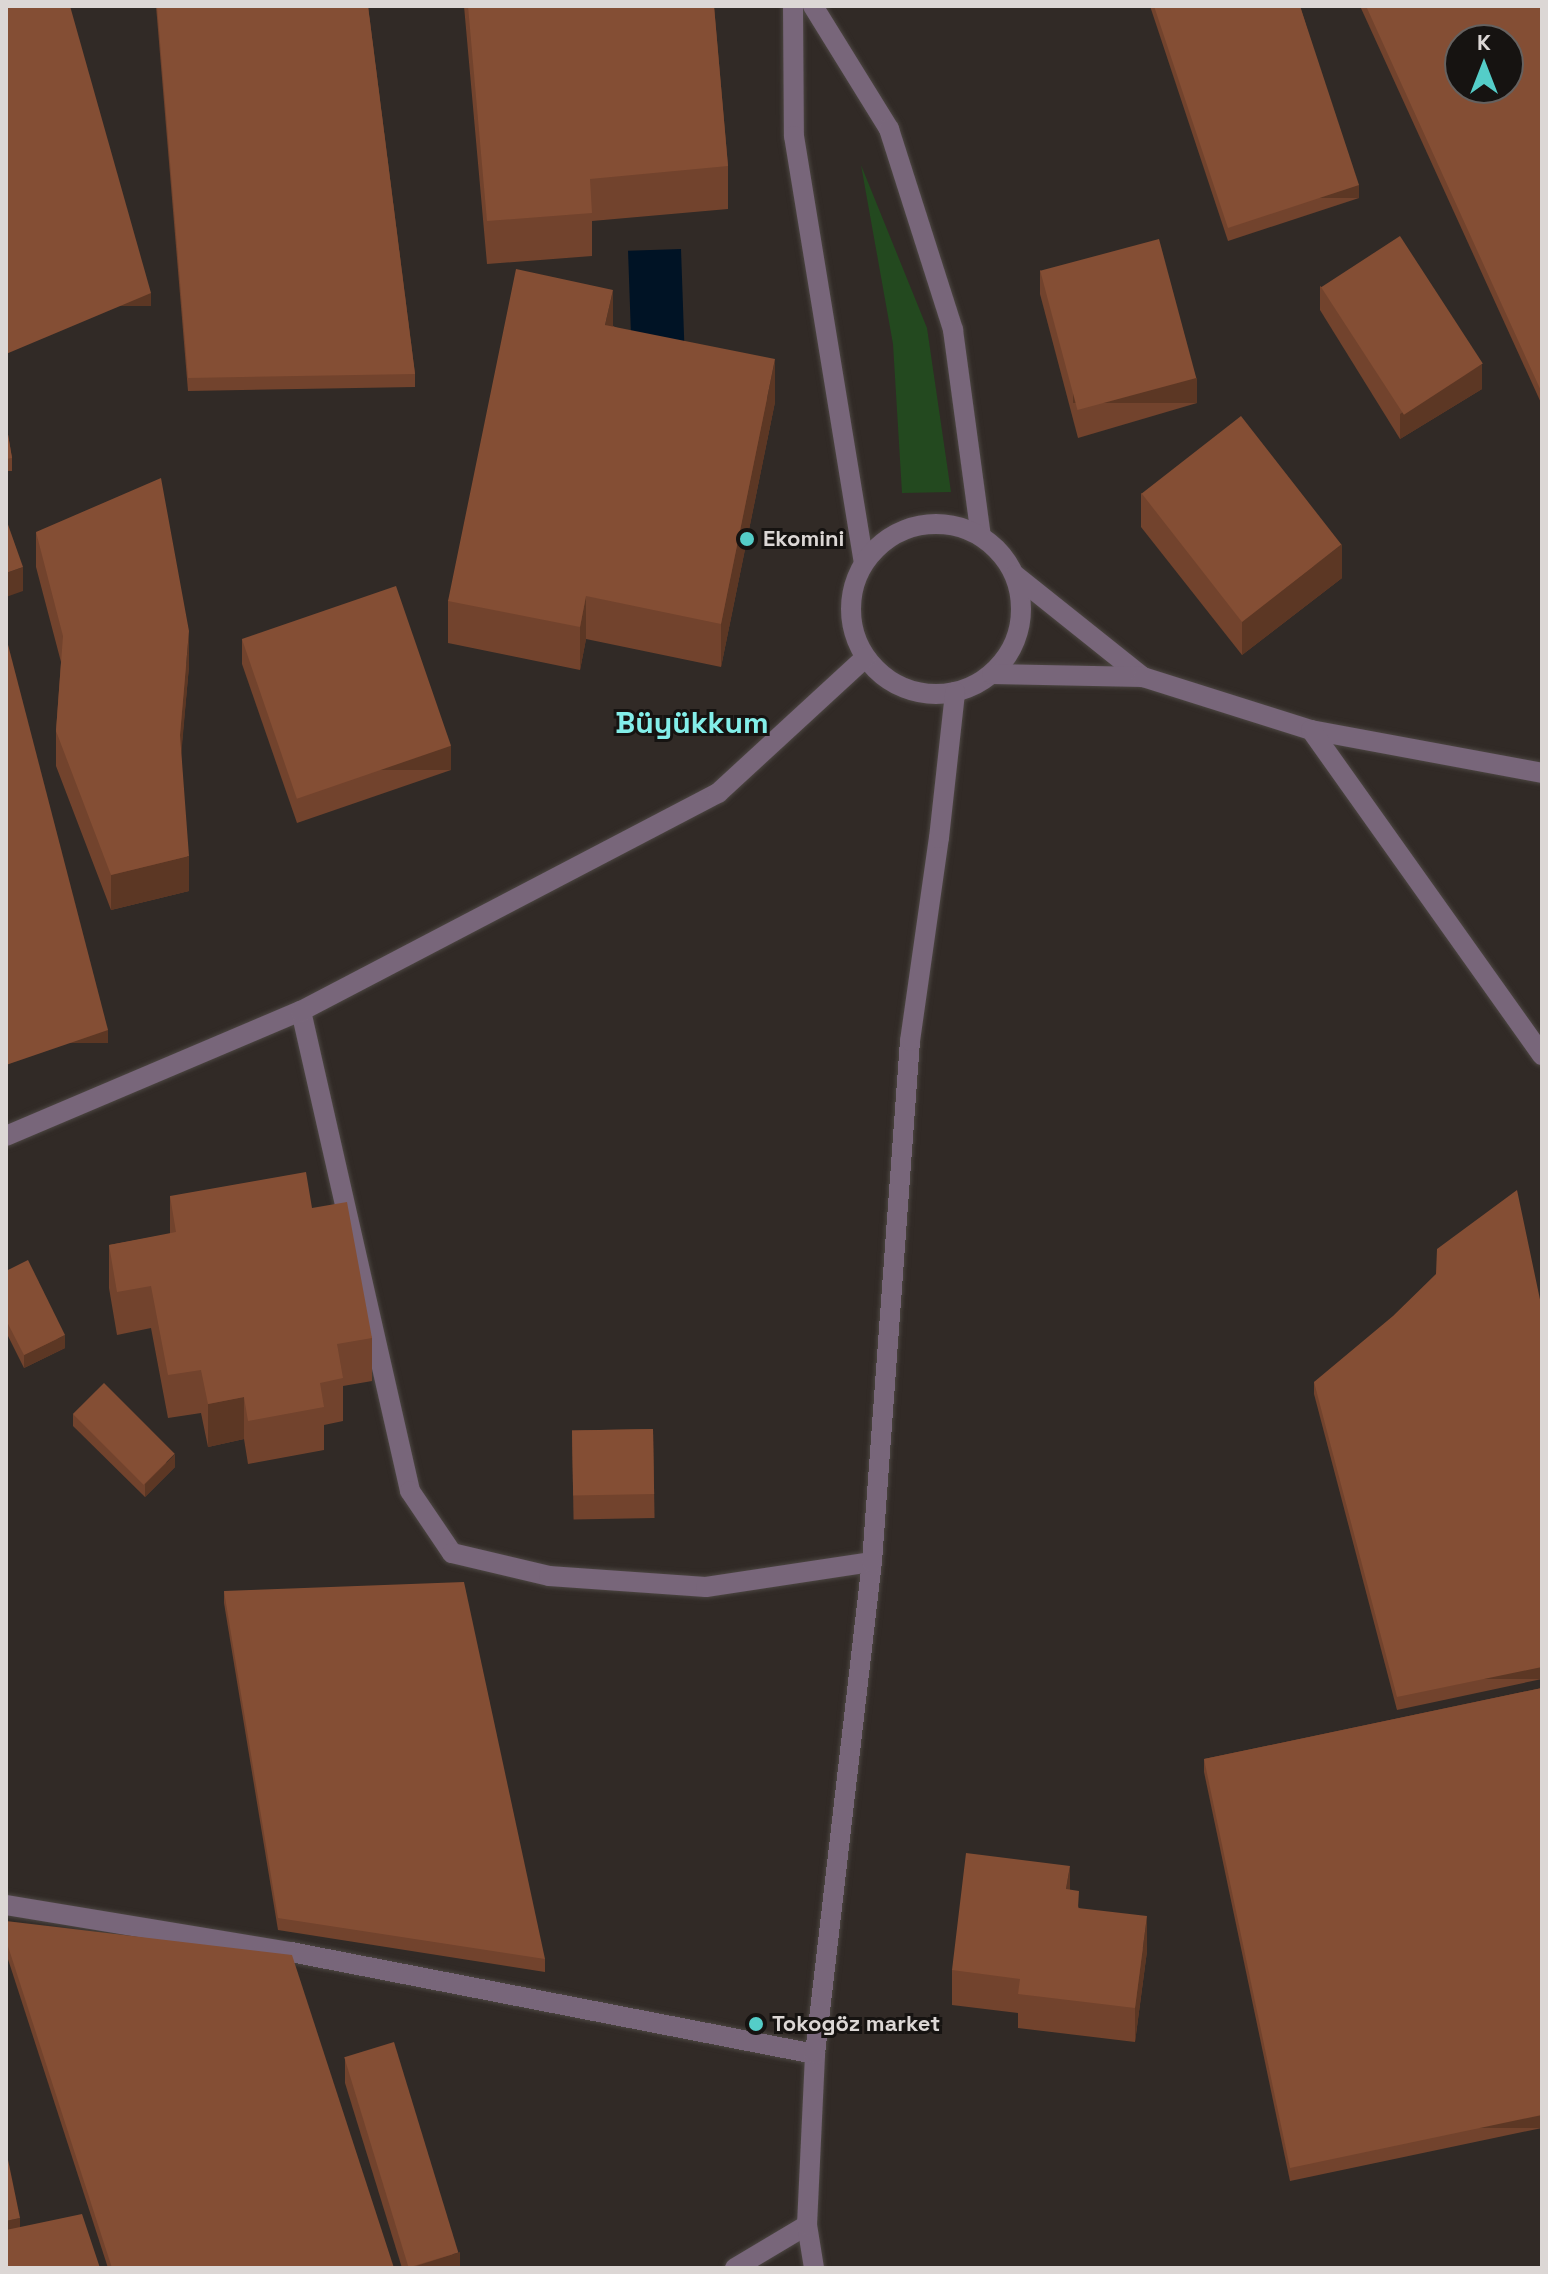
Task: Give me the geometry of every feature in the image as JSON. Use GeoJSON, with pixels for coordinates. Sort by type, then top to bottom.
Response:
{"type":"FeatureCollection","features":[{"type":"Feature","properties":{"kind":"street"},"geometry":{"type":"LineString","coordinates":[[793,6],[794,136],[864,562]]}},
{"type":"Feature","properties":{"kind":"street"},"geometry":{"type":"LineString","coordinates":[[813,6],[889,129],[921,229],[953,330],[981,536]]}},
{"type":"Feature","properties":{"kind":"street"},"geometry":{"type":"LineString","coordinates":[[930,523],[957,526],[981,536],[1001,553],[1015,575],[1021,600],[1021,625],[1006,658],[992,674],[955,692],[930,695],[905,689],[883,677],[865,658],[853,636],[850,610],[852,586],[864,562],[881,542],[904,529],[930,523]]}},
{"type":"Feature","properties":{"kind":"street"},"geometry":{"type":"LineString","coordinates":[[1015,575],[1143,677]]}},
{"type":"Feature","properties":{"kind":"street"},"geometry":{"type":"LineString","coordinates":[[6,1136],[301,1011],[718,793],[865,658]]}},
{"type":"Feature","properties":{"kind":"street"},"geometry":{"type":"LineString","coordinates":[[992,674],[1143,677],[1311,730],[1542,773]]}},
{"type":"Feature","properties":{"kind":"street"},"geometry":{"type":"LineString","coordinates":[[814,2268],[807,2225],[815,2054],[872,1562],[910,1041],[939,838],[955,692]]}},
{"type":"Feature","properties":{"kind":"street"},"geometry":{"type":"LineString","coordinates":[[1311,730],[1542,1055]]}},
{"type":"Feature","properties":{"kind":"street"},"geometry":{"type":"LineString","coordinates":[[301,1011],[410,1491],[452,1553],[549,1576],[706,1587],[872,1562]]}},
{"type":"Feature","properties":{"kind":"street"},"geometry":{"type":"LineString","coordinates":[[6,1905],[291,1952],[815,2054]]}},
{"type":"Feature","properties":{"kind":"street"},"geometry":{"type":"LineString","coordinates":[[735,2268],[807,2225]]}},
{"type":"Feature","properties":{"kind":"green space"},"geometry":{"type":"Polygon","coordinates":[[[861,165],[927,328],[951,492],[902,493],[893,344],[861,165]]]}},
{"type":"Feature","properties":{"kind":"water"},"geometry":{"type":"Polygon","coordinates":[[[681,249],[684,344],[631,346],[628,251],[681,249]]]}},
{"type":"Feature","properties":{"kind":"building"},"geometry":{"type":"Polygon","coordinates":[[[6,6],[70,6],[151,293],[6,354],[6,6]]]}},
{"type":"Feature","properties":{"kind":"building"},"geometry":{"type":"Polygon","coordinates":[[[157,6],[368,6],[415,374],[188,378],[157,6]]]}},
{"type":"Feature","properties":{"kind":"building"},"geometry":{"type":"Polygon","coordinates":[[[468,6],[714,6],[728,166],[590,179],[592,213],[487,221],[468,6]]]}},
{"type":"Feature","properties":{"kind":"building"},"geometry":{"type":"Polygon","coordinates":[[[1154,6],[1300,6],[1359,185],[1228,228],[1154,6]]]}},
{"type":"Feature","properties":{"kind":"building"},"geometry":{"type":"Polygon","coordinates":[[[1366,6],[1542,6],[1542,393],[1366,6]]]}},
{"type":"Feature","properties":{"kind":"building"},"geometry":{"type":"Polygon","coordinates":[[[1400,236],[1483,363],[1404,415],[1321,287],[1400,236]]]}},
{"type":"Feature","properties":{"kind":"building"},"geometry":{"type":"Polygon","coordinates":[[[1159,239],[1196,378],[1077,410],[1040,271],[1159,239]]]}},
{"type":"Feature","properties":{"kind":"building"},"geometry":{"type":"Polygon","coordinates":[[[516,269],[613,290],[605,325],[775,359],[721,624],[586,596],[580,627],[448,601],[516,269]]]}},
{"type":"Feature","properties":{"kind":"building"},"geometry":{"type":"Polygon","coordinates":[[[1241,416],[1341,544],[1242,622],[1142,494],[1241,416]]]}},
{"type":"Feature","properties":{"kind":"building"},"geometry":{"type":"Polygon","coordinates":[[[6,423],[12,458],[6,459],[6,423]]]}},
{"type":"Feature","properties":{"kind":"building"},"geometry":{"type":"Polygon","coordinates":[[[161,478],[189,631],[180,735],[189,856],[111,875],[56,731],[63,636],[36,532],[161,478]]]}},
{"type":"Feature","properties":{"kind":"building"},"geometry":{"type":"Polygon","coordinates":[[[6,519],[23,567],[6,573],[6,519]]]}},
{"type":"Feature","properties":{"kind":"building"},"geometry":{"type":"Polygon","coordinates":[[[396,586],[451,746],[297,799],[242,639],[396,586]]]}},
{"type":"Feature","properties":{"kind":"building"},"geometry":{"type":"Polygon","coordinates":[[[6,637],[108,1030],[6,1065],[6,637]]]}},
{"type":"Feature","properties":{"kind":"building"},"geometry":{"type":"Polygon","coordinates":[[[306,1172],[312,1208],[347,1202],[372,1338],[337,1344],[343,1378],[320,1383],[324,1407],[248,1421],[244,1397],[208,1404],[201,1370],[168,1375],[151,1286],[117,1292],[109,1245],[176,1232],[170,1196],[306,1172]]]}},
{"type":"Feature","properties":{"kind":"building"},"geometry":{"type":"Polygon","coordinates":[[[1517,1190],[1542,1309],[1542,1667],[1397,1697],[1314,1382],[1393,1316],[1436,1274],[1437,1249],[1517,1190]]]}},
{"type":"Feature","properties":{"kind":"building"},"geometry":{"type":"Polygon","coordinates":[[[28,1260],[65,1335],[24,1355],[6,1320],[6,1271],[28,1260]]]}},
{"type":"Feature","properties":{"kind":"building"},"geometry":{"type":"Polygon","coordinates":[[[104,1383],[175,1454],[144,1485],[73,1414],[104,1383]]]}},
{"type":"Feature","properties":{"kind":"building"},"geometry":{"type":"Polygon","coordinates":[[[653,1429],[654,1494],[573,1495],[572,1430],[653,1429]]]}},
{"type":"Feature","properties":{"kind":"building"},"geometry":{"type":"Polygon","coordinates":[[[464,1582],[545,1959],[278,1918],[224,1591],[464,1582]]]}},
{"type":"Feature","properties":{"kind":"building"},"geometry":{"type":"Polygon","coordinates":[[[1542,1688],[1542,2115],[1290,2168],[1204,1759],[1542,1688]]]}},
{"type":"Feature","properties":{"kind":"building"},"geometry":{"type":"Polygon","coordinates":[[[966,1853],[1070,1866],[1066,1889],[1079,1891],[1078,1908],[1147,1916],[1135,2008],[1018,1994],[1020,1979],[952,1970],[966,1853]]]}},
{"type":"Feature","properties":{"kind":"building"},"geometry":{"type":"Polygon","coordinates":[[[6,1921],[292,1955],[394,2268],[112,2268],[6,1940],[6,1921]]]}},
{"type":"Feature","properties":{"kind":"building"},"geometry":{"type":"Polygon","coordinates":[[[394,2042],[458,2252],[409,2268],[344,2057],[394,2042]]]}},
{"type":"Feature","properties":{"kind":"building"},"geometry":{"type":"Polygon","coordinates":[[[6,2150],[20,2218],[6,2221],[6,2150]]]}},
{"type":"Feature","properties":{"kind":"building"},"geometry":{"type":"Polygon","coordinates":[[[82,2214],[100,2268],[6,2268],[6,2230],[82,2214]]]}},
{"type":"Feature","properties":{"kind":"place","name":"Ekomini"},"geometry":{"type":"Point","coordinates":[747,539]}},
{"type":"Feature","properties":{"kind":"place","name":"Tokogöz market"},"geometry":{"type":"Point","coordinates":[756,2024]}},
{"type":"Feature","properties":{"kind":"district","name":"Büyükkum"},"geometry":{"type":"Point","coordinates":[692,723]}}]}
